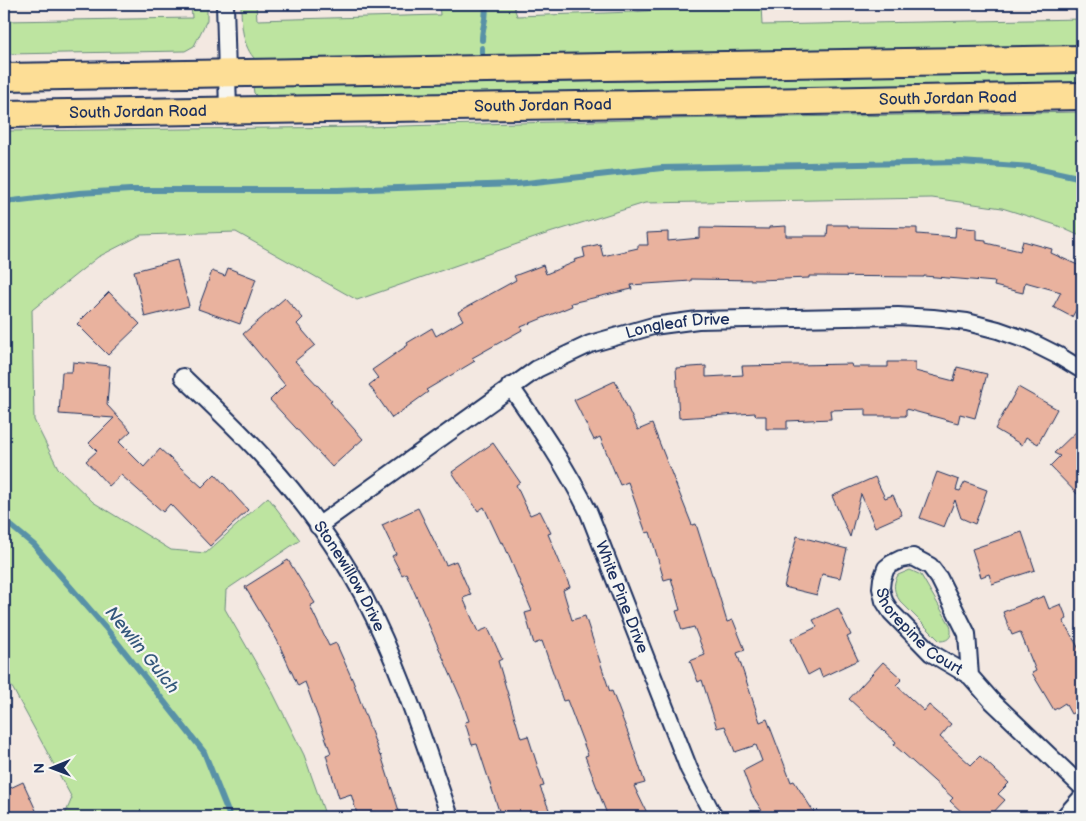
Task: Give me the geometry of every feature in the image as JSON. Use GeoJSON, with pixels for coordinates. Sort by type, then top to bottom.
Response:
{"type":"FeatureCollection","features":[{"type":"Feature","properties":{"kind":"main road"},"geometry":{"type":"LineString","coordinates":[[4,77],[1082,59]]}},
{"type":"Feature","properties":{"kind":"main road","name":"South Jordan Road"},"geometry":{"type":"LineString","coordinates":[[4,114],[1082,96]]}},
{"type":"Feature","properties":{"kind":"street"},"geometry":{"type":"LineString","coordinates":[[225,4],[228,110]]}},
{"type":"Feature","properties":{"kind":"street","name":"Longleaf Drive"},"geometry":{"type":"LineString","coordinates":[[318,526],[510,386],[537,369],[590,344],[653,326],[698,320],[898,316],[932,318],[967,322],[998,330],[1029,341],[1082,370]]}},
{"type":"Feature","properties":{"kind":"street","name":"Stonewillow Drive"},"geometry":{"type":"LineString","coordinates":[[183,377],[266,459],[286,483],[318,526],[362,594],[390,652],[450,817]]}},
{"type":"Feature","properties":{"kind":"street","name":"White Pine Drive"},"geometry":{"type":"LineString","coordinates":[[510,386],[553,448],[576,486],[589,513],[689,769],[714,817]]}},
{"type":"Feature","properties":{"kind":"street","name":"Shorepine Court"},"geometry":{"type":"LineString","coordinates":[[970,676],[967,634],[940,578],[930,566],[913,557],[901,559],[891,564],[886,568],[881,588],[884,601],[891,612],[931,653],[970,676],[992,701],[1082,787]]}},
{"type":"Feature","properties":{"kind":"street"},"geometry":{"type":"LineString","coordinates":[[1064,817],[1082,797]]}},
{"type":"Feature","properties":{"kind":"green space"},"geometry":{"type":"Polygon","coordinates":[[[191,4],[207,4],[207,20],[194,46],[185,51],[6,54],[4,52],[4,21],[192,18],[191,4]]]}},
{"type":"Feature","properties":{"kind":"green space"},"geometry":{"type":"Polygon","coordinates":[[[241,4],[256,4],[257,20],[440,15],[439,4],[513,4],[517,16],[633,12],[726,4],[761,4],[762,25],[1082,19],[1082,46],[256,60],[251,55],[245,41],[241,4]]]}},
{"type":"Feature","properties":{"kind":"green space"},"geometry":{"type":"Polygon","coordinates":[[[1082,72],[1082,85],[260,99],[254,93],[253,86],[575,82],[1082,72]]]}},
{"type":"Feature","properties":{"kind":"green space"},"geometry":{"type":"Polygon","coordinates":[[[1082,112],[1082,237],[1056,225],[1002,208],[932,198],[645,203],[543,235],[357,300],[236,232],[141,235],[98,257],[32,310],[34,420],[58,468],[93,502],[171,550],[206,553],[268,497],[300,540],[226,590],[225,609],[271,689],[304,755],[326,817],[64,817],[72,798],[13,689],[4,676],[4,131],[364,127],[669,119],[1082,112]]]}},
{"type":"Feature","properties":{"kind":"green space"},"geometry":{"type":"Polygon","coordinates":[[[910,570],[921,575],[950,625],[951,634],[948,639],[940,641],[898,598],[894,588],[896,579],[898,575],[910,570]]]}},
{"type":"Feature","properties":{"kind":"building"},"geometry":{"type":"Polygon","coordinates":[[[828,225],[917,228],[917,234],[955,237],[956,227],[976,229],[976,239],[986,240],[986,243],[1020,251],[1023,241],[1052,249],[1051,253],[1082,267],[1082,310],[1077,308],[1072,317],[1053,307],[1061,292],[1025,282],[1023,293],[994,286],[995,282],[924,276],[809,276],[809,278],[758,280],[691,279],[691,281],[631,285],[632,289],[571,303],[572,306],[521,327],[522,330],[472,358],[475,361],[426,390],[428,392],[392,418],[369,385],[378,378],[372,370],[408,345],[407,343],[432,328],[436,336],[463,320],[458,312],[516,280],[514,276],[543,265],[546,274],[575,262],[574,260],[585,257],[583,248],[600,244],[603,256],[638,248],[638,245],[648,245],[647,233],[668,232],[668,241],[700,238],[700,228],[769,229],[769,227],[786,226],[786,236],[827,236],[828,225]]]}},
{"type":"Feature","properties":{"kind":"building"},"geometry":{"type":"Polygon","coordinates":[[[177,260],[189,306],[145,317],[134,271],[177,260]]]}},
{"type":"Feature","properties":{"kind":"building"},"geometry":{"type":"Polygon","coordinates":[[[228,268],[256,279],[240,324],[198,309],[212,271],[225,276],[228,268]]]}},
{"type":"Feature","properties":{"kind":"building"},"geometry":{"type":"Polygon","coordinates":[[[109,292],[140,324],[108,355],[77,324],[109,292]]]}},
{"type":"Feature","properties":{"kind":"building"},"geometry":{"type":"Polygon","coordinates":[[[285,298],[303,318],[297,324],[315,345],[295,361],[332,401],[330,402],[363,439],[332,467],[270,400],[285,385],[243,334],[285,298]]]}},
{"type":"Feature","properties":{"kind":"building"},"geometry":{"type":"Polygon","coordinates":[[[73,362],[110,366],[107,405],[131,431],[119,442],[144,467],[160,449],[202,487],[215,474],[248,510],[210,546],[170,504],[163,512],[121,475],[109,486],[86,461],[97,451],[89,443],[114,418],[59,414],[62,372],[72,372],[73,362]]]}},
{"type":"Feature","properties":{"kind":"building"},"geometry":{"type":"Polygon","coordinates":[[[888,362],[915,362],[915,371],[954,381],[957,367],[987,374],[975,418],[960,414],[958,423],[906,409],[906,416],[866,416],[866,409],[830,410],[831,419],[787,421],[787,429],[766,429],[766,416],[756,416],[755,413],[679,418],[676,368],[706,366],[706,377],[743,375],[742,366],[851,364],[852,367],[888,367],[888,362]]]}},
{"type":"Feature","properties":{"kind":"building"},"geometry":{"type":"Polygon","coordinates":[[[615,381],[638,430],[652,424],[692,525],[696,524],[727,622],[733,620],[745,650],[737,653],[760,722],[767,719],[791,782],[794,781],[817,817],[766,817],[752,795],[743,771],[762,761],[756,745],[735,752],[725,726],[717,728],[702,680],[698,682],[690,661],[705,655],[694,627],[682,630],[676,611],[680,610],[671,578],[664,580],[650,532],[646,533],[628,482],[620,485],[600,437],[594,440],[574,400],[615,381]]]}},
{"type":"Feature","properties":{"kind":"building"},"geometry":{"type":"Polygon","coordinates":[[[1018,387],[1057,409],[1038,444],[1026,437],[1022,445],[995,429],[1018,387]]]}},
{"type":"Feature","properties":{"kind":"building"},"geometry":{"type":"Polygon","coordinates":[[[1082,426],[1082,499],[1050,466],[1060,456],[1054,453],[1082,426]]]}},
{"type":"Feature","properties":{"kind":"building"},"geometry":{"type":"Polygon","coordinates":[[[493,443],[520,482],[516,485],[530,515],[540,511],[551,533],[548,534],[570,587],[563,590],[572,620],[585,616],[610,692],[612,691],[645,783],[634,786],[649,817],[608,817],[585,756],[588,755],[567,700],[563,701],[542,641],[534,644],[525,613],[532,611],[503,542],[501,543],[484,507],[478,511],[452,472],[493,443]]]}},
{"type":"Feature","properties":{"kind":"building"},"geometry":{"type":"Polygon","coordinates":[[[937,472],[959,480],[956,490],[960,491],[965,482],[987,490],[975,524],[961,518],[955,500],[944,527],[920,518],[937,472]]]}},
{"type":"Feature","properties":{"kind":"building"},"geometry":{"type":"Polygon","coordinates":[[[875,477],[885,498],[893,495],[902,515],[875,527],[861,494],[850,537],[832,496],[875,477]]]}},
{"type":"Feature","properties":{"kind":"building"},"geometry":{"type":"Polygon","coordinates":[[[418,508],[446,565],[456,561],[471,595],[463,598],[478,632],[488,628],[502,659],[498,661],[521,738],[528,736],[544,786],[540,787],[552,817],[501,817],[477,744],[472,745],[465,722],[469,721],[462,701],[406,573],[402,575],[392,556],[396,554],[382,525],[418,508]]]}},
{"type":"Feature","properties":{"kind":"building"},"geometry":{"type":"Polygon","coordinates":[[[1022,532],[1035,570],[992,584],[989,574],[981,577],[972,549],[1022,532]]]}},
{"type":"Feature","properties":{"kind":"building"},"geometry":{"type":"Polygon","coordinates":[[[797,536],[847,549],[840,578],[822,574],[817,595],[784,587],[797,536]]]}},
{"type":"Feature","properties":{"kind":"building"},"geometry":{"type":"Polygon","coordinates":[[[288,560],[315,603],[310,606],[329,646],[336,643],[353,681],[381,755],[401,817],[358,817],[351,794],[339,798],[326,755],[331,753],[305,682],[298,686],[277,640],[245,587],[288,560]]]}},
{"type":"Feature","properties":{"kind":"building"},"geometry":{"type":"Polygon","coordinates":[[[1044,596],[1049,609],[1061,604],[1067,619],[1063,621],[1082,654],[1082,708],[1071,714],[1065,703],[1054,710],[1032,673],[1036,671],[1020,632],[1012,635],[1003,612],[1044,596]]]}},
{"type":"Feature","properties":{"kind":"building"},"geometry":{"type":"Polygon","coordinates":[[[838,608],[851,635],[847,637],[858,660],[822,677],[819,669],[808,675],[791,639],[817,627],[813,620],[838,608]]]}},
{"type":"Feature","properties":{"kind":"building"},"geometry":{"type":"Polygon","coordinates":[[[883,662],[902,679],[896,685],[924,711],[929,705],[951,724],[940,737],[971,765],[980,756],[1009,783],[998,794],[1005,800],[989,817],[967,817],[950,801],[953,798],[894,745],[896,742],[849,699],[883,662]]]}},
{"type":"Feature","properties":{"kind":"building"},"geometry":{"type":"Polygon","coordinates":[[[23,782],[39,817],[4,817],[4,791],[23,782]]]}},
{"type":"Feature","properties":{"kind":"waterway"},"geometry":{"type":"LineString","coordinates":[[482,40],[486,13],[485,4]]}},
{"type":"Feature","properties":{"kind":"waterway"},"geometry":{"type":"LineString","coordinates":[[482,48],[482,56]]}},
{"type":"Feature","properties":{"kind":"waterway"},"geometry":{"type":"LineString","coordinates":[[4,202],[79,193],[130,190],[338,190],[517,184],[662,168],[961,162],[1032,167],[1082,178]]}},
{"type":"Feature","properties":{"kind":"waterway","name":"Newlin Gulch"},"geometry":{"type":"LineString","coordinates":[[4,520],[34,545],[105,627],[204,752],[230,817]]}}]}
